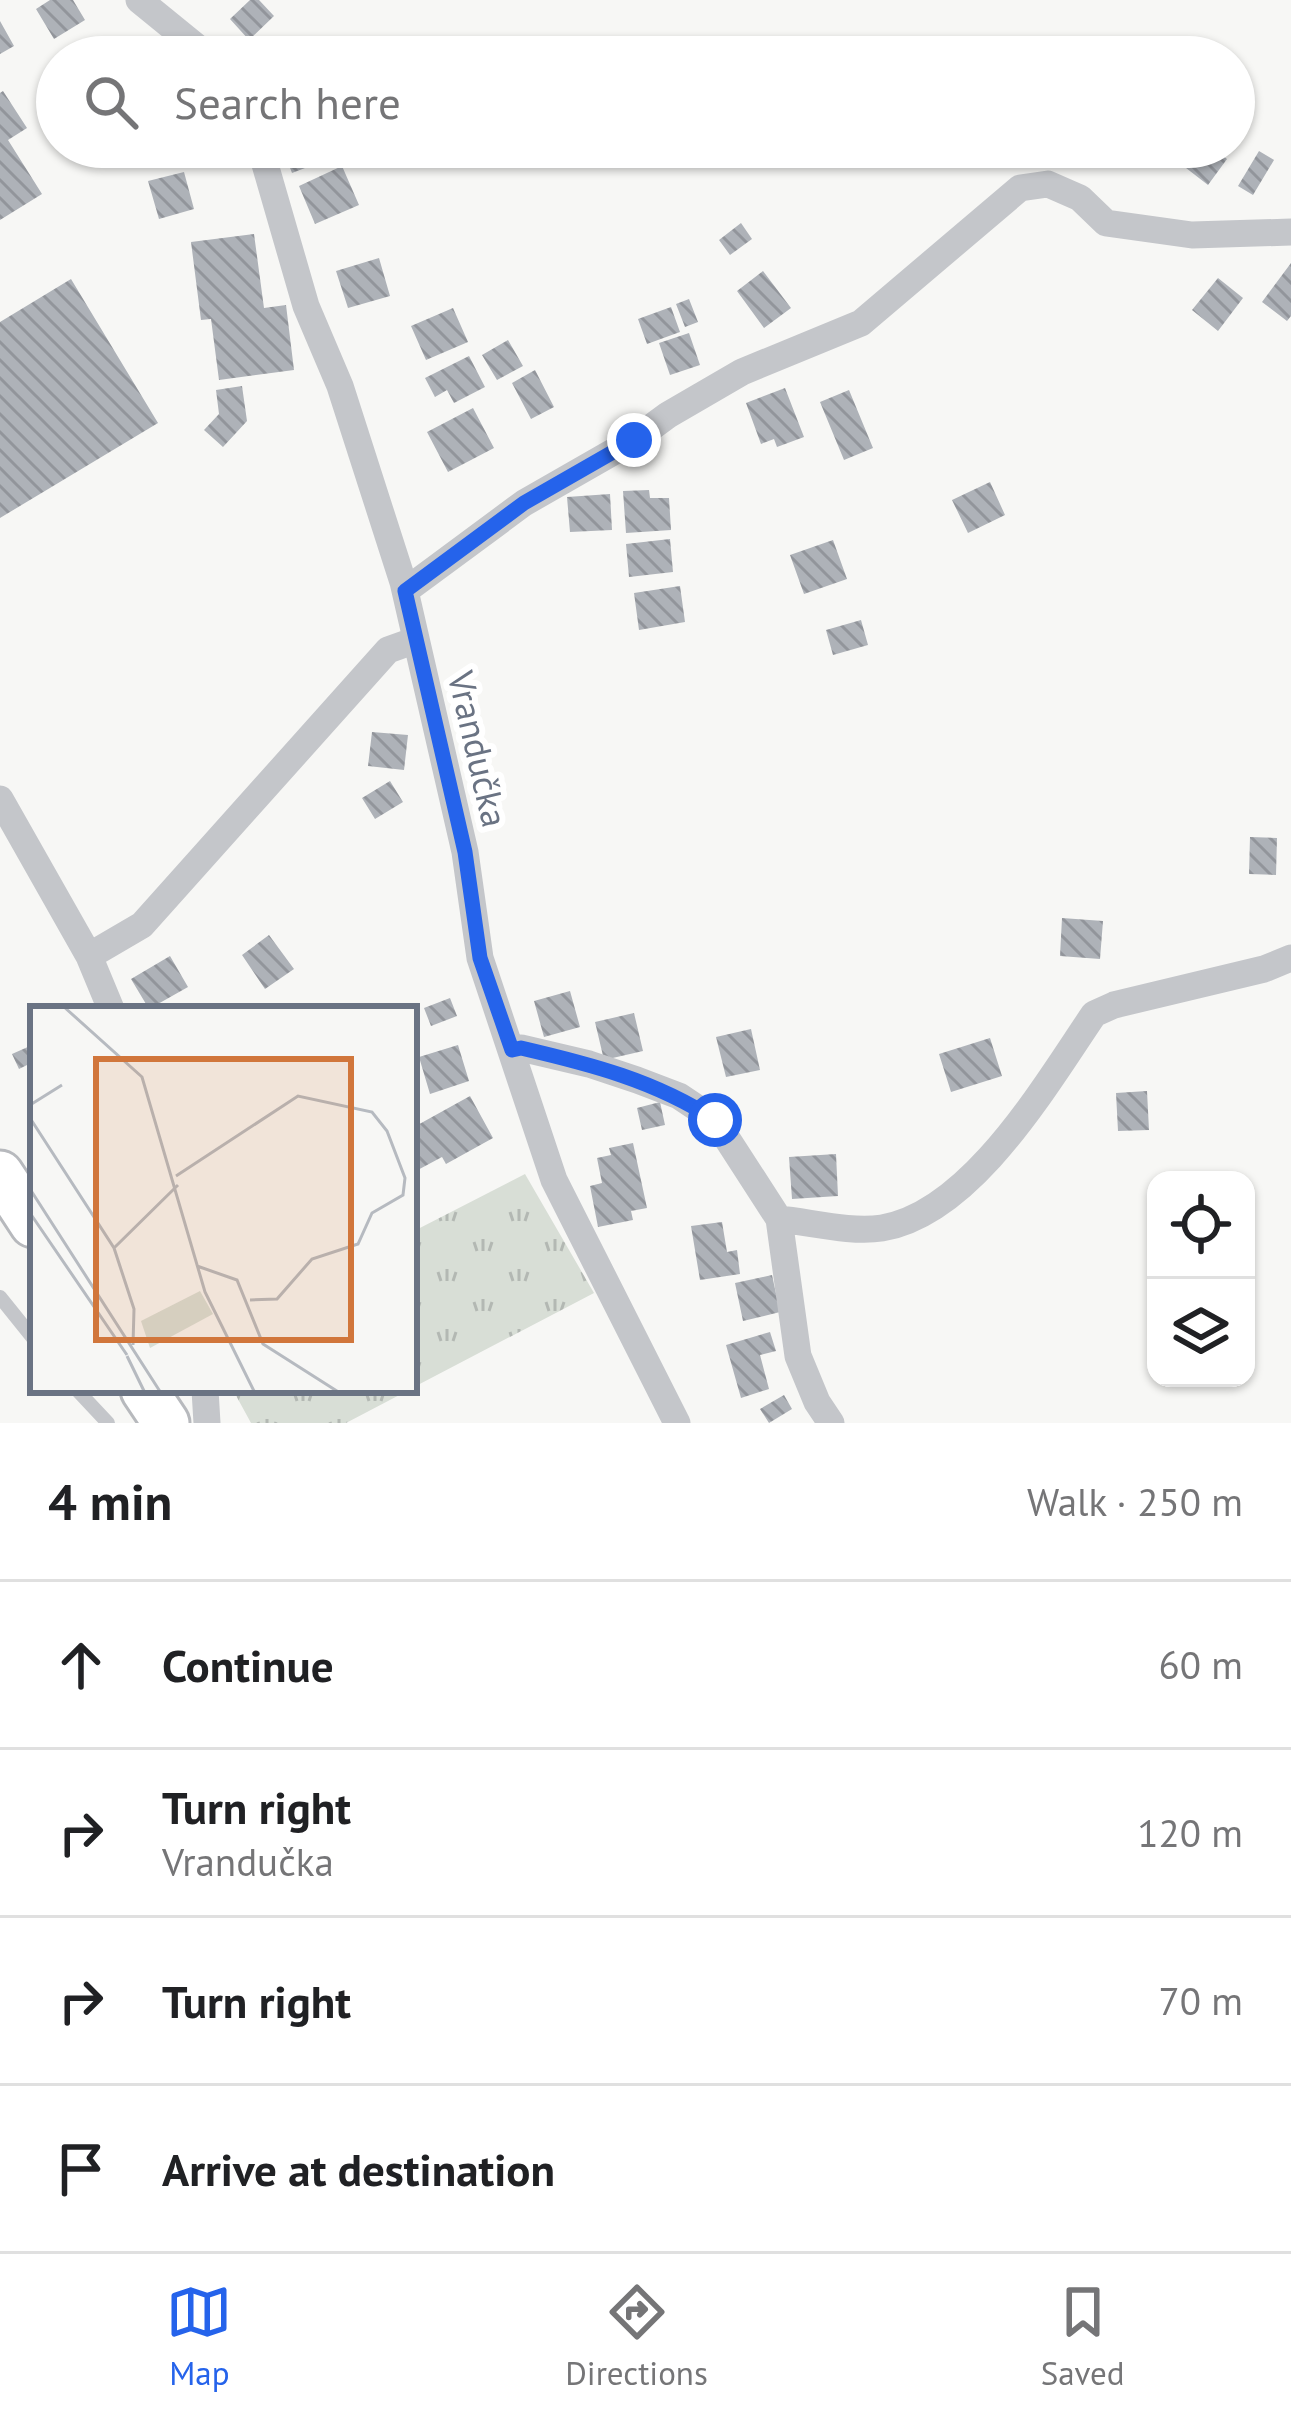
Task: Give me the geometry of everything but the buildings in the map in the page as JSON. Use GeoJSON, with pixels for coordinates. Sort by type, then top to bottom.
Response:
{"type":"FeatureCollection","features":[{"type":"Feature","properties":{"kind":"main road"},"geometry":{"type":"LineString","coordinates":[[0,1174],[30,1219]]}},
{"type":"Feature","properties":{"kind":"street"},"geometry":{"type":"LineString","coordinates":[[140,0],[184,36]]}},
{"type":"Feature","properties":{"kind":"street","name":"Vrandučka"},"geometry":{"type":"LineString","coordinates":[[266,168],[306,306],[340,386],[405,591],[465,852],[480,958],[554,1180],[677,1423]]}},
{"type":"Feature","properties":{"kind":"street"},"geometry":{"type":"LineString","coordinates":[[405,591],[524,503],[634,440],[668,415],[742,373],[861,323],[1020,188],[1048,184],[1080,198],[1106,223],[1192,235],[1291,232]]}},
{"type":"Feature","properties":{"kind":"street"},"geometry":{"type":"LineString","coordinates":[[89,956],[142,926],[388,650],[416,640]]}},
{"type":"Feature","properties":{"kind":"street"},"geometry":{"type":"LineString","coordinates":[[0,799],[89,956],[110,1006]]}},
{"type":"Feature","properties":{"kind":"street"},"geometry":{"type":"LineString","coordinates":[[779,1219],[878,1229],[918,1217],[987,1162],[1094,1014],[1291,958]]}},
{"type":"Feature","properties":{"kind":"street"},"geometry":{"type":"LineString","coordinates":[[512,1050],[589,1064],[679,1096],[715,1120],[779,1219],[798,1356],[831,1423]]}},
{"type":"Feature","properties":{"kind":"lane"},"geometry":{"type":"LineString","coordinates":[[0,1297],[30,1334]]}},
{"type":"Feature","properties":{"kind":"lane"},"geometry":{"type":"LineString","coordinates":[[80,1393],[108,1423]]}},
{"type":"Feature","properties":{"kind":"green space"},"geometry":{"type":"Polygon","coordinates":[[[525,1174],[594,1293],[417,1385],[417,1229],[525,1174]]]}},
{"type":"Feature","properties":{"kind":"green space"},"geometry":{"type":"Polygon","coordinates":[[[235,1393],[403,1393],[346,1423],[251,1423],[235,1393]]]}},
{"type":"Feature","properties":{"kind":"route"},"geometry":{"type":"LineString","coordinates":[[634,440],[524,503],[405,591],[465,852],[480,958],[512,1050],[589,1064],[637,1080],[679,1096],[715,1120]]}}]}
